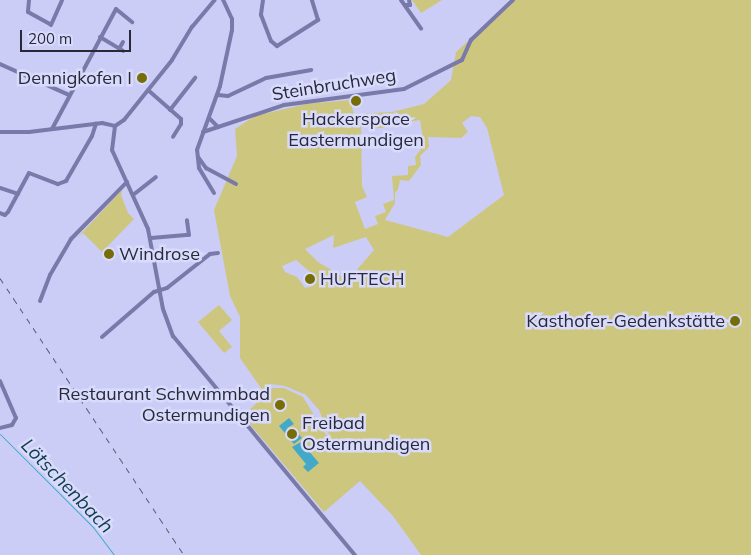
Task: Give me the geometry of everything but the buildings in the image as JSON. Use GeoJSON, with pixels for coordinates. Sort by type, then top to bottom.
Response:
{"type":"FeatureCollection","features":[{"type":"Feature","properties":{"kind":"street"},"geometry":{"type":"LineString","coordinates":[[28,0],[28,12],[51,25],[62,0]]}},
{"type":"Feature","properties":{"kind":"street"},"geometry":{"type":"LineString","coordinates":[[0,132],[96,124],[115,126],[124,120],[148,90],[215,0]]}},
{"type":"Feature","properties":{"kind":"street"},"geometry":{"type":"LineString","coordinates":[[214,193],[199,168],[198,155],[203,132],[218,95],[233,26],[223,0]]}},
{"type":"Feature","properties":{"kind":"street"},"geometry":{"type":"LineString","coordinates":[[263,0],[261,15],[271,41],[277,46],[318,20],[312,0]]}},
{"type":"Feature","properties":{"kind":"street"},"geometry":{"type":"LineString","coordinates":[[401,0],[421,29]]}},
{"type":"Feature","properties":{"kind":"street"},"geometry":{"type":"LineString","coordinates":[[404,5],[410,5],[409,0]]}},
{"type":"Feature","properties":{"kind":"street","name":"Steinbruchweg"},"geometry":{"type":"LineString","coordinates":[[203,132],[284,105],[381,94],[404,89],[462,60],[471,40],[513,0]]}},
{"type":"Feature","properties":{"kind":"street"},"geometry":{"type":"LineString","coordinates":[[52,129],[116,9],[132,22]]}},
{"type":"Feature","properties":{"kind":"street"},"geometry":{"type":"LineString","coordinates":[[100,37],[121,50],[124,42]]}},
{"type":"Feature","properties":{"kind":"street"},"geometry":{"type":"LineString","coordinates":[[0,64],[69,94]]}},
{"type":"Feature","properties":{"kind":"street"},"geometry":{"type":"LineString","coordinates":[[218,95],[228,96],[266,78],[311,70]]}},
{"type":"Feature","properties":{"kind":"street"},"geometry":{"type":"LineString","coordinates":[[170,110],[195,78]]}},
{"type":"Feature","properties":{"kind":"street"},"geometry":{"type":"LineString","coordinates":[[148,90],[182,121],[173,137]]}},
{"type":"Feature","properties":{"kind":"street"},"geometry":{"type":"LineString","coordinates":[[209,118],[218,128]]}},
{"type":"Feature","properties":{"kind":"street"},"geometry":{"type":"LineString","coordinates":[[0,213],[5,215],[31,172],[58,184],[66,181],[92,136],[96,124]]}},
{"type":"Feature","properties":{"kind":"street"},"geometry":{"type":"LineString","coordinates":[[115,126],[112,148],[151,238],[167,322],[177,342],[355,555]]}},
{"type":"Feature","properties":{"kind":"street"},"geometry":{"type":"LineString","coordinates":[[198,155],[206,168],[236,184]]}},
{"type":"Feature","properties":{"kind":"street"},"geometry":{"type":"LineString","coordinates":[[134,195],[156,177]]}},
{"type":"Feature","properties":{"kind":"street"},"geometry":{"type":"LineString","coordinates":[[40,301],[50,275],[71,239],[127,182]]}},
{"type":"Feature","properties":{"kind":"street"},"geometry":{"type":"LineString","coordinates":[[0,188],[18,194]]}},
{"type":"Feature","properties":{"kind":"street"},"geometry":{"type":"LineString","coordinates":[[151,238],[189,235],[187,220]]}},
{"type":"Feature","properties":{"kind":"street"},"geometry":{"type":"LineString","coordinates":[[102,337],[160,290],[167,288],[210,254],[218,253]]}},
{"type":"Feature","properties":{"kind":"street"},"geometry":{"type":"LineString","coordinates":[[0,381],[16,418],[12,425],[0,428]]}},
{"type":"Feature","properties":{"kind":"shaded area"},"geometry":{"type":"Polygon","coordinates":[[[412,0],[442,0],[421,13],[412,0]]]}},
{"type":"Feature","properties":{"kind":"shaded area"},"geometry":{"type":"Polygon","coordinates":[[[513,0],[751,0],[751,555],[421,555],[393,516],[360,481],[324,512],[243,416],[272,388],[284,388],[303,397],[336,451],[319,410],[306,395],[285,386],[270,384],[263,391],[240,358],[240,317],[230,296],[214,210],[237,156],[235,129],[255,116],[306,104],[350,100],[354,114],[392,112],[424,104],[451,80],[456,52],[513,0]],[[397,112],[393,113],[392,127],[369,129],[366,114],[361,114],[362,186],[367,197],[355,202],[365,229],[378,224],[375,216],[386,212],[383,204],[394,200],[392,176],[408,175],[408,166],[416,165],[415,157],[424,145],[420,120],[400,123],[397,112]],[[471,116],[462,123],[468,132],[461,138],[428,137],[429,147],[420,156],[421,165],[409,181],[400,180],[398,190],[395,192],[395,203],[385,220],[448,237],[504,195],[487,128],[480,117],[471,116]],[[334,235],[305,249],[318,262],[348,280],[374,250],[366,237],[333,248],[334,235]],[[296,260],[282,266],[285,272],[297,277],[305,288],[313,286],[315,276],[296,260]]]}},
{"type":"Feature","properties":{"kind":"shaded area"},"geometry":{"type":"Polygon","coordinates":[[[123,189],[121,195],[128,213],[134,219],[102,252],[83,233],[77,238],[123,189]]]}},
{"type":"Feature","properties":{"kind":"shaded area"},"geometry":{"type":"Polygon","coordinates":[[[219,305],[232,320],[219,331],[232,347],[224,353],[198,322],[219,305]]]}},
{"type":"Feature","properties":{"kind":"water"},"geometry":{"type":"Polygon","coordinates":[[[289,418],[294,424],[287,428],[289,431],[293,428],[302,438],[294,444],[279,426],[289,418]]]}},
{"type":"Feature","properties":{"kind":"water"},"geometry":{"type":"Polygon","coordinates":[[[301,442],[319,463],[308,472],[303,467],[306,464],[292,447],[301,442]]]}},
{"type":"Feature","properties":{"kind":"waterway","name":"Lötschenbach"},"geometry":{"type":"LineString","coordinates":[[0,434],[93,527],[114,555]]}},
{"type":"Feature","properties":{"kind":"railway"},"geometry":{"type":"LineString","coordinates":[[0,278],[184,555]]}},
{"type":"Feature","properties":{"kind":"place","name":"Dennigkofen I"},"geometry":{"type":"Point","coordinates":[142,78]}},
{"type":"Feature","properties":{"kind":"place","name":"Hackerspace Eastermundigen"},"geometry":{"type":"Point","coordinates":[356,101]}},
{"type":"Feature","properties":{"kind":"place","name":"Windrose"},"geometry":{"type":"Point","coordinates":[109,254]}},
{"type":"Feature","properties":{"kind":"place","name":"HUFTECH"},"geometry":{"type":"Point","coordinates":[310,279]}},
{"type":"Feature","properties":{"kind":"place","name":"Kasthofer-Gedenkstätte"},"geometry":{"type":"Point","coordinates":[735,321]}},
{"type":"Feature","properties":{"kind":"place","name":"Restaurant Schwimmbad Ostermundigen"},"geometry":{"type":"Point","coordinates":[280,405]}},
{"type":"Feature","properties":{"kind":"place","name":"Freibad Ostermundigen"},"geometry":{"type":"Point","coordinates":[292,434]}}]}
